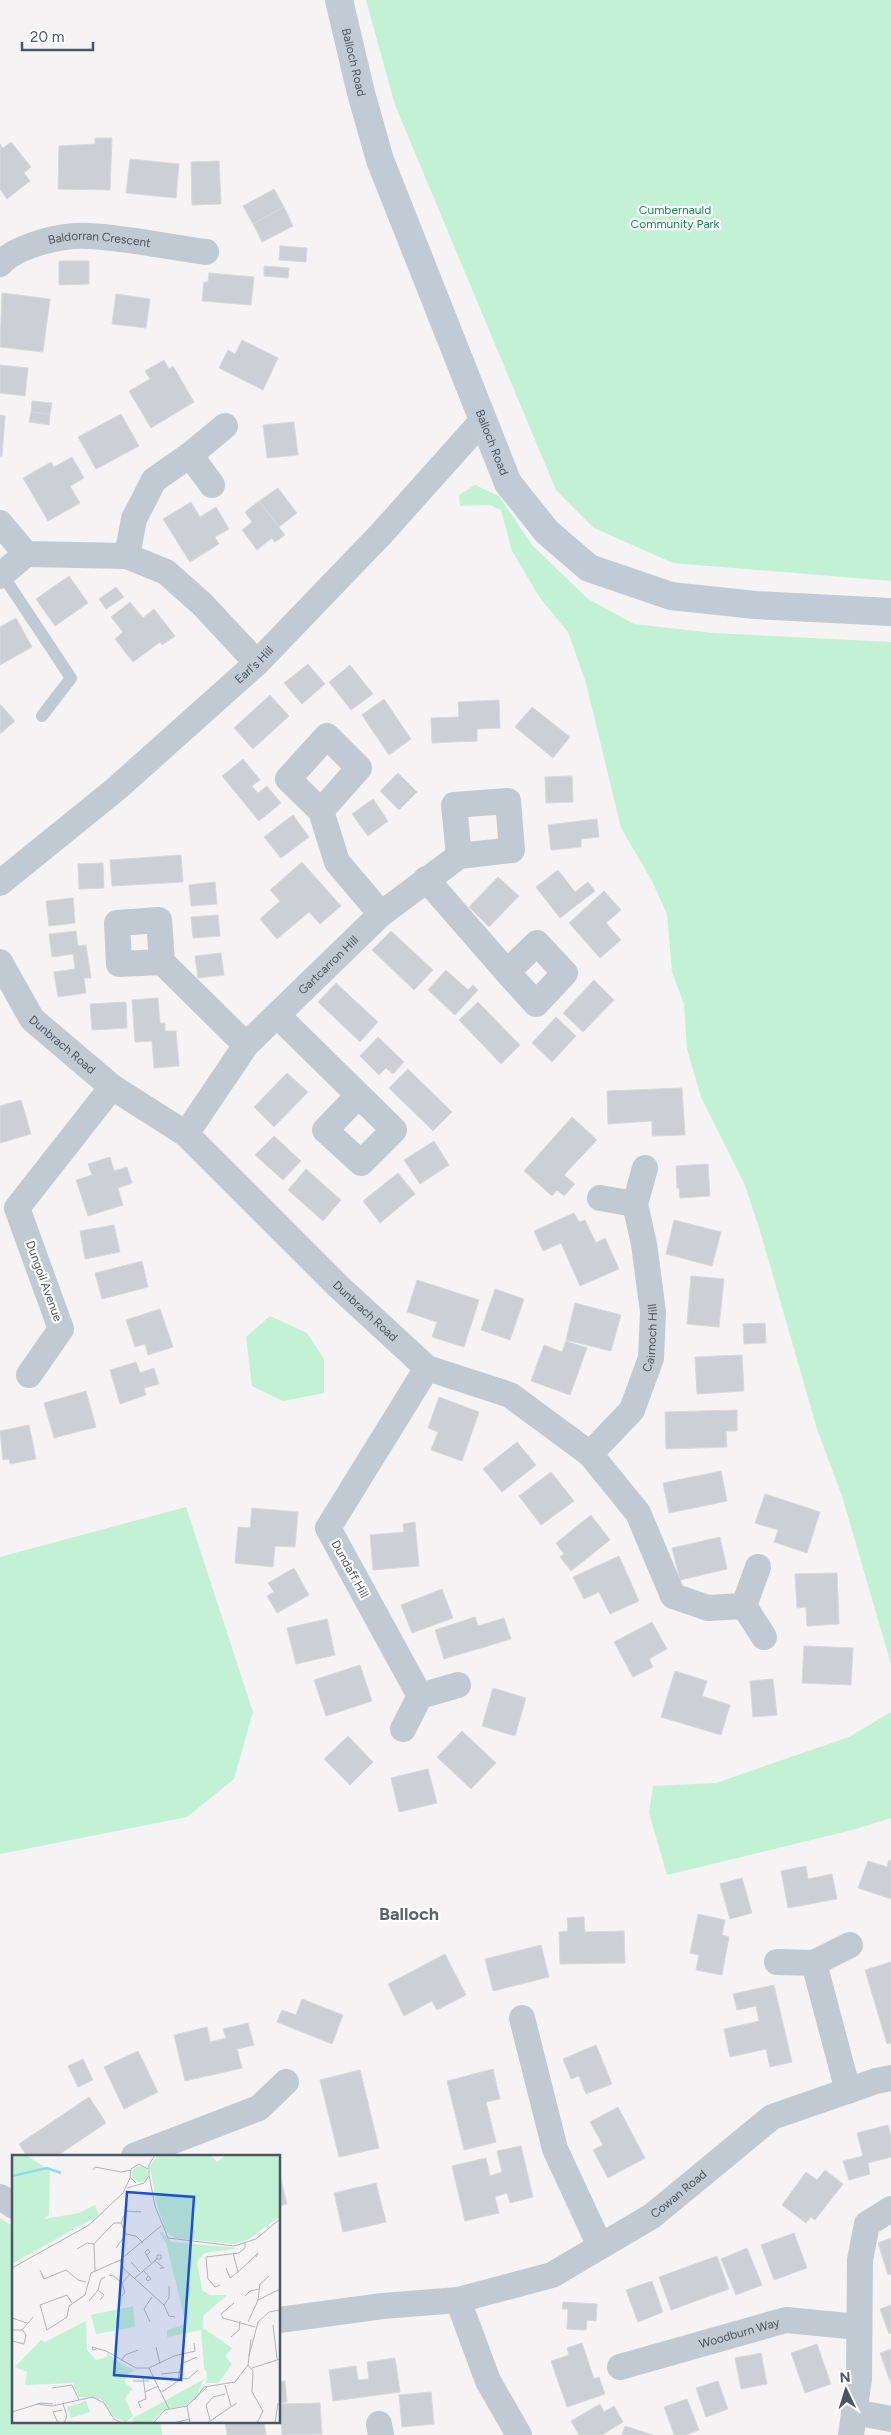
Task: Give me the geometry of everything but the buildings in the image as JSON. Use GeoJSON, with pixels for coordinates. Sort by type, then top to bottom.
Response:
{"type":"FeatureCollection","features":[{"type":"Feature","properties":{"kind":"street","name":"Balloch Road"},"geometry":{"type":"LineString","coordinates":[[340,0],[349,46],[380,160],[508,482],[546,532],[588,568],[671,596],[755,605],[891,612]]}},
{"type":"Feature","properties":{"kind":"street","name":"Baldorran Crescent"},"geometry":{"type":"LineString","coordinates":[[0,264],[8,255],[44,241],[87,235],[206,252]]}},
{"type":"Feature","properties":{"kind":"street","name":"Earl's Hill"},"geometry":{"type":"LineString","coordinates":[[0,883],[116,789],[257,662],[381,534],[483,420]]}},
{"type":"Feature","properties":{"kind":"street"},"geometry":{"type":"LineString","coordinates":[[127,556],[134,519],[154,480],[190,455],[225,426]]}},
{"type":"Feature","properties":{"kind":"street"},"geometry":{"type":"LineString","coordinates":[[190,455],[212,486]]}},
{"type":"Feature","properties":{"kind":"street"},"geometry":{"type":"LineString","coordinates":[[0,523],[26,554]]}},
{"type":"Feature","properties":{"kind":"street"},"geometry":{"type":"LineString","coordinates":[[1,575],[26,554],[127,556],[166,572],[202,604],[257,662]]}},
{"type":"Feature","properties":{"kind":"street"},"geometry":{"type":"LineString","coordinates":[[321,811],[338,862],[381,914]]}},
{"type":"Feature","properties":{"kind":"street","name":"Gartcarron Hill"},"geometry":{"type":"LineString","coordinates":[[186,1134],[246,1046],[381,914],[459,856]]}},
{"type":"Feature","properties":{"kind":"street"},"geometry":{"type":"LineString","coordinates":[[426,879],[507,972]]}},
{"type":"Feature","properties":{"kind":"street","name":"Dunbrach Road"},"geometry":{"type":"LineString","coordinates":[[0,962],[32,1018],[112,1087],[186,1134],[338,1286],[427,1368],[510,1395],[590,1454],[638,1513],[673,1596],[708,1608],[744,1606]]}},
{"type":"Feature","properties":{"kind":"street"},"geometry":{"type":"LineString","coordinates":[[162,962],[246,1046]]}},
{"type":"Feature","properties":{"kind":"street"},"geometry":{"type":"LineString","coordinates":[[278,1016],[358,1096]]}},
{"type":"Feature","properties":{"kind":"street","name":"Dungoil Avenue"},"geometry":{"type":"LineString","coordinates":[[29,1375],[62,1329],[9,1203],[112,1087]]}},
{"type":"Feature","properties":{"kind":"street","name":"Cairnoch Hill"},"geometry":{"type":"LineString","coordinates":[[590,1454],[632,1410],[651,1358],[652,1312],[644,1244],[635,1204],[645,1168]]}},
{"type":"Feature","properties":{"kind":"street"},"geometry":{"type":"LineString","coordinates":[[600,1198],[635,1204]]}},
{"type":"Feature","properties":{"kind":"street","name":"Dundaff Hill"},"geometry":{"type":"LineString","coordinates":[[420,1696],[328,1528],[427,1368]]}},
{"type":"Feature","properties":{"kind":"street"},"geometry":{"type":"LineString","coordinates":[[758,1567],[744,1606],[764,1637]]}},
{"type":"Feature","properties":{"kind":"street"},"geometry":{"type":"LineString","coordinates":[[403,1729],[420,1696],[458,1685]]}},
{"type":"Feature","properties":{"kind":"street"},"geometry":{"type":"LineString","coordinates":[[777,1962],[814,1963],[850,1945]]}},
{"type":"Feature","properties":{"kind":"street"},"geometry":{"type":"LineString","coordinates":[[814,1963],[848,2091]]}},
{"type":"Feature","properties":{"kind":"street"},"geometry":{"type":"LineString","coordinates":[[522,2018],[555,2149],[600,2246]]}},
{"type":"Feature","properties":{"kind":"street","name":"Cowan Road"},"geometry":{"type":"LineString","coordinates":[[280,2320],[383,2306],[458,2300],[552,2275],[652,2216],[772,2117],[891,2078]]}},
{"type":"Feature","properties":{"kind":"street"},"geometry":{"type":"LineString","coordinates":[[137,2155],[259,2108],[286,2082]]}},
{"type":"Feature","properties":{"kind":"street"},"geometry":{"type":"LineString","coordinates":[[0,2197],[12,2205]]}},
{"type":"Feature","properties":{"kind":"street"},"geometry":{"type":"LineString","coordinates":[[891,2209],[867,2224],[860,2260],[859,2379],[852,2424],[891,2419]]}},
{"type":"Feature","properties":{"kind":"street"},"geometry":{"type":"LineString","coordinates":[[458,2300],[488,2381],[519,2435]]}},
{"type":"Feature","properties":{"kind":"street","name":"Woodburn Way"},"geometry":{"type":"LineString","coordinates":[[620,2367],[786,2320],[859,2327]]}},
{"type":"Feature","properties":{"kind":"lane"},"geometry":{"type":"LineString","coordinates":[[1,575],[71,678],[42,716]]}},
{"type":"Feature","properties":{"kind":"green space","name":"Cumbernauld Community Park"},"geometry":{"type":"Polygon","coordinates":[[[366,0],[891,0],[891,581],[673,563],[594,528],[556,490],[395,105],[366,0]]]}},
{"type":"Feature","properties":{"kind":"green space"},"geometry":{"type":"Polygon","coordinates":[[[475,485],[499,496],[532,545],[588,599],[634,624],[714,633],[891,642],[891,1664],[842,1496],[817,1429],[745,1185],[701,1097],[687,1049],[684,1004],[672,972],[667,914],[652,881],[621,828],[586,683],[568,632],[540,598],[512,551],[501,510],[490,505],[460,506],[459,495],[475,485]]]}},
{"type":"Feature","properties":{"kind":"green space"},"geometry":{"type":"Polygon","coordinates":[[[270,1316],[307,1333],[324,1359],[324,1393],[283,1401],[252,1386],[246,1337],[270,1316]]]}},
{"type":"Feature","properties":{"kind":"green space"},"geometry":{"type":"Polygon","coordinates":[[[186,1507],[253,1712],[234,1779],[187,1817],[0,1854],[0,1557],[186,1507]]]}},
{"type":"Feature","properties":{"kind":"green space"},"geometry":{"type":"Polygon","coordinates":[[[891,1712],[891,1818],[856,1829],[667,1875],[649,1813],[653,1786],[716,1783],[849,1737],[891,1712]]]}},
{"type":"Feature","properties":{"kind":"green space"},"geometry":{"type":"Polygon","coordinates":[[[0,2218],[12,2226],[12,2422],[162,2422],[162,2435],[0,2435],[0,2218]]]}},
{"type":"Feature","properties":{"kind":"district","name":"Balloch"},"geometry":{"type":"Point","coordinates":[409,1914]}}]}
